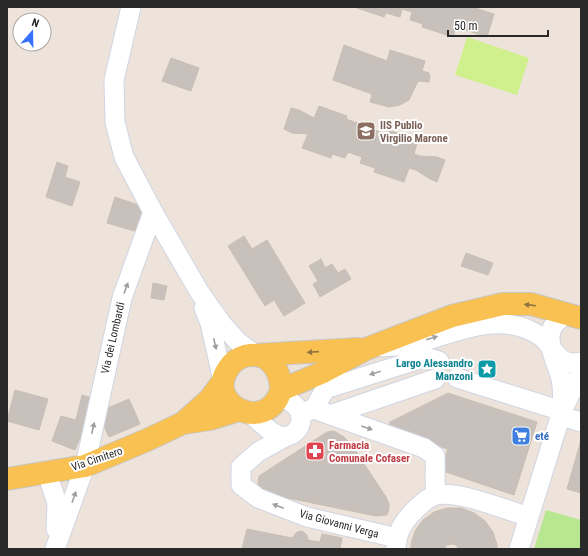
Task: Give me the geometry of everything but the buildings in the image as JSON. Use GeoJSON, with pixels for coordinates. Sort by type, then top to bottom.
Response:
{"type":"FeatureCollection","features":[{"type":"Feature","properties":{"kind":"main road"},"geometry":{"type":"LineString","coordinates":[[280,392],[366,349],[452,316],[503,304],[530,304],[574,316]]}},
{"type":"Feature","properties":{"kind":"main road"},"geometry":{"type":"LineString","coordinates":[[256,355],[265,358],[276,367],[281,381],[280,392],[275,402],[268,409],[260,412],[244,412],[232,405],[226,398],[224,390],[223,381],[228,368],[238,359],[256,355],[366,349]]}},
{"type":"Feature","properties":{"kind":"main road","name":"Via Cimitero"},"geometry":{"type":"LineString","coordinates":[[7,479],[85,466],[147,440],[183,423],[210,399],[223,381]]}},
{"type":"Feature","properties":{"kind":"main road","name":"Via Cimitero"},"geometry":{"type":"LineString","coordinates":[[183,423],[244,412]]}},
{"type":"Feature","properties":{"kind":"street"},"geometry":{"type":"LineString","coordinates":[[131,7],[114,80],[115,122],[124,157],[153,212],[200,294],[222,324],[238,342],[256,355]]}},
{"type":"Feature","properties":{"kind":"street","name":"Via dei Lombardi"},"geometry":{"type":"LineString","coordinates":[[55,548],[85,466],[122,298],[153,212]]}},
{"type":"Feature","properties":{"kind":"street"},"geometry":{"type":"LineString","coordinates":[[200,294],[210,323],[223,381]]}},
{"type":"Feature","properties":{"kind":"street"},"geometry":{"type":"LineString","coordinates":[[562,413],[562,381],[550,344],[549,335],[554,324],[560,318],[574,316]]}},
{"type":"Feature","properties":{"kind":"street"},"geometry":{"type":"LineString","coordinates":[[366,349],[415,344],[451,332],[487,324],[512,324],[529,330],[542,338],[558,358],[565,362],[574,364],[581,362]]}},
{"type":"Feature","properties":{"kind":"street"},"geometry":{"type":"LineString","coordinates":[[315,413],[325,389],[426,357],[437,370]]}},
{"type":"Feature","properties":{"kind":"street"},"geometry":{"type":"LineString","coordinates":[[244,412],[277,435],[287,436],[293,434],[300,425],[301,419],[437,370],[447,360],[454,363],[458,370],[457,378],[562,413],[581,422]]}},
{"type":"Feature","properties":{"kind":"street"},"geometry":{"type":"LineString","coordinates":[[519,549],[562,413],[581,372]]}},
{"type":"Feature","properties":{"kind":"street"},"geometry":{"type":"LineString","coordinates":[[280,392],[298,409],[315,413],[424,448],[435,456],[436,469],[434,480],[436,495]]}},
{"type":"Feature","properties":{"kind":"street","name":"Via Giovanni Verga"},"geometry":{"type":"LineString","coordinates":[[287,436],[258,452],[241,466],[241,485],[258,498],[307,517],[396,544]]}},
{"type":"Feature","properties":{"kind":"street"},"geometry":{"type":"LineString","coordinates":[[47,473],[57,503],[55,548]]}},
{"type":"Feature","properties":{"kind":"street"},"geometry":{"type":"LineString","coordinates":[[396,544],[397,534],[408,516],[423,502],[436,495],[459,495],[529,517]]}},
{"type":"Feature","properties":{"kind":"green space"},"geometry":{"type":"Polygon","coordinates":[[[467,37],[529,58],[517,95],[455,75],[467,37]]]}},
{"type":"Feature","properties":{"kind":"green space"},"geometry":{"type":"Polygon","coordinates":[[[546,510],[581,520],[581,549],[534,549],[546,510]]]}},
{"type":"Feature","properties":{"kind":"place","name":"IIS Publio Virgilio Marone"},"geometry":{"type":"Point","coordinates":[366,131]}},
{"type":"Feature","properties":{"kind":"place","name":"Largo Alessandro Manzoni"},"geometry":{"type":"Point","coordinates":[487,369]}},
{"type":"Feature","properties":{"kind":"place","name":"eté"},"geometry":{"type":"Point","coordinates":[521,436]}},
{"type":"Feature","properties":{"kind":"place","name":"Farmacia Comunale Cofaser"},"geometry":{"type":"Point","coordinates":[315,451]}}]}
